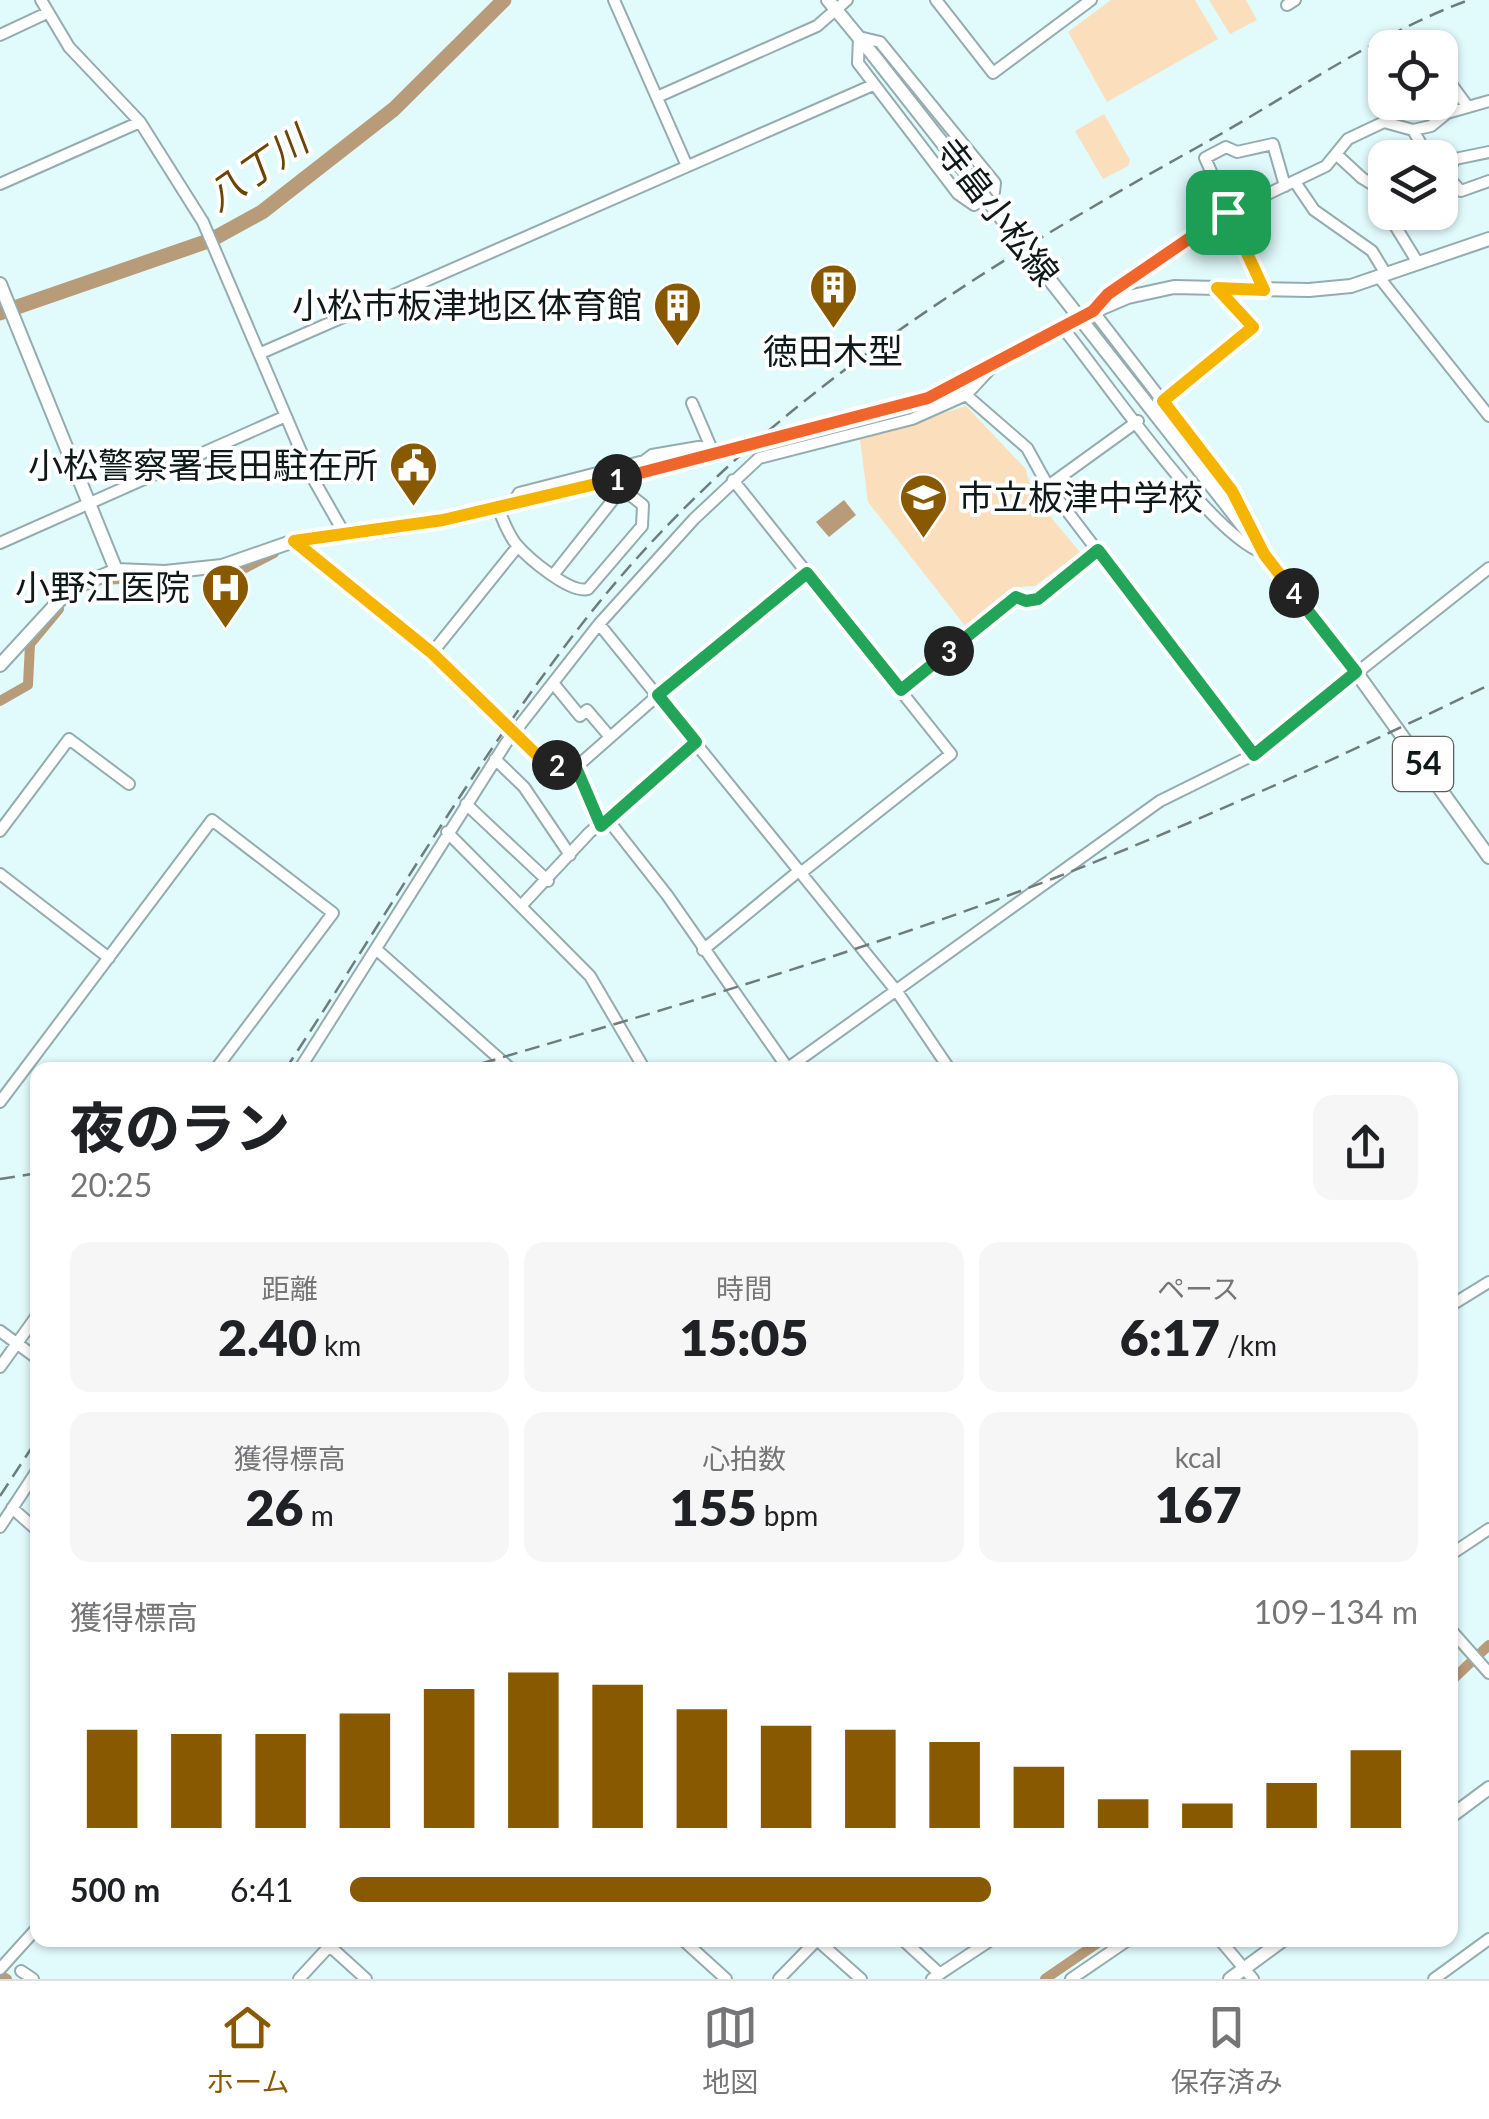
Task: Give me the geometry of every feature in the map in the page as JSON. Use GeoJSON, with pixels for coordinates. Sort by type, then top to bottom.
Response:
{"type":"FeatureCollection","features":[{"type":"Feature","properties":{"kind":"main road","name":"寺畠小松線"},"geometry":{"type":"LineString","coordinates":[[837,3],[859,38],[1356,672],[1489,857]]}},
{"type":"Feature","properties":{"kind":"main road"},"geometry":{"type":"LineString","coordinates":[[0,664],[69,590],[116,570],[165,572],[222,566],[294,541],[395,529],[512,505],[894,410],[991,368],[1093,311],[1174,287],[1264,290],[1352,286],[1489,239]]}},
{"type":"Feature","properties":{"kind":"main road"},"geometry":{"type":"LineString","coordinates":[[2,289],[116,570]]}},
{"type":"Feature","properties":{"kind":"main road"},"geometry":{"type":"LineString","coordinates":[[1458,1810],[1489,1788]]}},
{"type":"Feature","properties":{"kind":"main road"},"geometry":{"type":"LineString","coordinates":[[1230,1979],[1249,1974],[1276,1947]]}},
{"type":"Feature","properties":{"kind":"street"},"geometry":{"type":"LineString","coordinates":[[41,0],[69,47],[140,122],[203,222],[286,416],[344,533]]}},
{"type":"Feature","properties":{"kind":"street"},"geometry":{"type":"LineString","coordinates":[[614,0],[687,166]]}},
{"type":"Feature","properties":{"kind":"street"},"geometry":{"type":"LineString","coordinates":[[936,0],[993,72],[1083,2]]}},
{"type":"Feature","properties":{"kind":"street"},"geometry":{"type":"LineString","coordinates":[[657,97],[816,26],[837,3]]}},
{"type":"Feature","properties":{"kind":"street"},"geometry":{"type":"LineString","coordinates":[[0,35],[48,13]]}},
{"type":"Feature","properties":{"kind":"street"},"geometry":{"type":"LineString","coordinates":[[859,38],[880,42],[995,182],[994,192],[974,205],[958,194],[873,85],[858,64],[859,38]]}},
{"type":"Feature","properties":{"kind":"street"},"geometry":{"type":"LineString","coordinates":[[261,353],[873,85]]}},
{"type":"Feature","properties":{"kind":"street"},"geometry":{"type":"LineString","coordinates":[[1458,94],[1468,108]]}},
{"type":"Feature","properties":{"kind":"street"},"geometry":{"type":"LineString","coordinates":[[1264,554],[1232,491],[1093,311],[1108,294],[1228,212],[1326,166],[1348,139],[1384,122],[1413,130],[1432,126],[1447,112],[1488,103]]}},
{"type":"Feature","properties":{"kind":"street"},"geometry":{"type":"LineString","coordinates":[[0,184],[140,122]]}},
{"type":"Feature","properties":{"kind":"street"},"geometry":{"type":"LineString","coordinates":[[1413,130],[1419,140]]}},
{"type":"Feature","properties":{"kind":"street"},"geometry":{"type":"LineString","coordinates":[[1264,290],[1205,158],[1213,152],[1273,144],[1290,184],[1314,210],[1372,251],[1382,275],[1489,416]]}},
{"type":"Feature","properties":{"kind":"street"},"geometry":{"type":"LineString","coordinates":[[1458,158],[1489,152]]}},
{"type":"Feature","properties":{"kind":"street"},"geometry":{"type":"LineString","coordinates":[[1336,154],[1368,179]]}},
{"type":"Feature","properties":{"kind":"street"},"geometry":{"type":"LineString","coordinates":[[1458,187],[1461,191],[1489,181]]}},
{"type":"Feature","properties":{"kind":"street"},"geometry":{"type":"LineString","coordinates":[[1398,230],[1418,263]]}},
{"type":"Feature","properties":{"kind":"street"},"geometry":{"type":"LineString","coordinates":[[1163,401],[1253,327],[1217,288]]}},
{"type":"Feature","properties":{"kind":"street"},"geometry":{"type":"LineString","coordinates":[[1064,328],[1206,508],[1253,550],[1264,554]]}},
{"type":"Feature","properties":{"kind":"street"},"geometry":{"type":"LineString","coordinates":[[304,1062],[514,733],[599,624],[733,480],[759,458],[912,420],[966,394],[991,368]]}},
{"type":"Feature","properties":{"kind":"street"},"geometry":{"type":"LineString","coordinates":[[966,394],[1026,448],[1048,486],[1254,755]]}},
{"type":"Feature","properties":{"kind":"street"},"geometry":{"type":"LineString","coordinates":[[512,505],[519,493],[652,455],[710,445],[692,402]]}},
{"type":"Feature","properties":{"kind":"street"},"geometry":{"type":"LineString","coordinates":[[0,542],[286,416]]}},
{"type":"Feature","properties":{"kind":"street"},"geometry":{"type":"LineString","coordinates":[[1048,486],[1138,422]]}},
{"type":"Feature","properties":{"kind":"street"},"geometry":{"type":"LineString","coordinates":[[702,950],[952,754],[733,480]]}},
{"type":"Feature","properties":{"kind":"street"},"geometry":{"type":"LineString","coordinates":[[498,508],[518,546],[554,574],[575,590],[588,590],[642,526],[643,505],[630,495],[616,496],[554,574]]}},
{"type":"Feature","properties":{"kind":"street"},"geometry":{"type":"LineString","coordinates":[[294,541],[432,653],[542,760],[575,765],[807,573]]}},
{"type":"Feature","properties":{"kind":"street"},"geometry":{"type":"LineString","coordinates":[[432,653],[518,546]]}},
{"type":"Feature","properties":{"kind":"street"},"geometry":{"type":"LineString","coordinates":[[901,690],[1016,597],[1026,601],[1038,599],[1098,550]]}},
{"type":"Feature","properties":{"kind":"street"},"geometry":{"type":"LineString","coordinates":[[799,1062],[1160,802],[1254,755],[1489,568]]}},
{"type":"Feature","properties":{"kind":"street"},"geometry":{"type":"LineString","coordinates":[[599,624],[801,871],[898,994],[945,1062]]}},
{"type":"Feature","properties":{"kind":"street"},"geometry":{"type":"LineString","coordinates":[[553,683],[580,716],[587,710],[610,737]]}},
{"type":"Feature","properties":{"kind":"street"},"geometry":{"type":"LineString","coordinates":[[0,830],[70,739],[129,784]]}},
{"type":"Feature","properties":{"kind":"street"},"geometry":{"type":"LineString","coordinates":[[521,906],[570,855],[696,742]]}},
{"type":"Feature","properties":{"kind":"street"},"geometry":{"type":"LineString","coordinates":[[495,759],[524,786],[570,855]]}},
{"type":"Feature","properties":{"kind":"street"},"geometry":{"type":"LineString","coordinates":[[575,765],[601,826]]}},
{"type":"Feature","properties":{"kind":"street"},"geometry":{"type":"LineString","coordinates":[[466,804],[548,880]]}},
{"type":"Feature","properties":{"kind":"street"},"geometry":{"type":"LineString","coordinates":[[30,1062],[212,820],[334,913],[221,1062]]}},
{"type":"Feature","properties":{"kind":"street"},"geometry":{"type":"LineString","coordinates":[[601,826],[612,825],[784,1062]]}},
{"type":"Feature","properties":{"kind":"street"},"geometry":{"type":"LineString","coordinates":[[448,832],[590,976],[640,1062]]}},
{"type":"Feature","properties":{"kind":"street"},"geometry":{"type":"LineString","coordinates":[[0,874],[109,958]]}},
{"type":"Feature","properties":{"kind":"street"},"geometry":{"type":"LineString","coordinates":[[377,950],[503,1062]]}},
{"type":"Feature","properties":{"kind":"street"},"geometry":{"type":"LineString","coordinates":[[0,1102],[30,1062]]}},
{"type":"Feature","properties":{"kind":"street"},"geometry":{"type":"LineString","coordinates":[[1458,1301],[1489,1282]]}},
{"type":"Feature","properties":{"kind":"street"},"geometry":{"type":"LineString","coordinates":[[0,1367],[30,1325]]}},
{"type":"Feature","properties":{"kind":"street"},"geometry":{"type":"LineString","coordinates":[[0,1331],[30,1353]]}},
{"type":"Feature","properties":{"kind":"street"},"geometry":{"type":"LineString","coordinates":[[0,1527],[30,1481]]}},
{"type":"Feature","properties":{"kind":"street"},"geometry":{"type":"LineString","coordinates":[[12,1508],[30,1524]]}},
{"type":"Feature","properties":{"kind":"street"},"geometry":{"type":"LineString","coordinates":[[1458,1549],[1489,1528]]}},
{"type":"Feature","properties":{"kind":"street"},"geometry":{"type":"LineString","coordinates":[[1458,1638],[1489,1673]]}},
{"type":"Feature","properties":{"kind":"street"},"geometry":{"type":"LineString","coordinates":[[0,1969],[30,1935]]}},
{"type":"Feature","properties":{"kind":"street"},"geometry":{"type":"LineString","coordinates":[[1434,1979],[1489,1939]]}},
{"type":"Feature","properties":{"kind":"street"},"geometry":{"type":"LineString","coordinates":[[300,1979],[325,1947]]}},
{"type":"Feature","properties":{"kind":"street"},"geometry":{"type":"LineString","coordinates":[[334,1947],[366,1979]]}},
{"type":"Feature","properties":{"kind":"street"},"geometry":{"type":"LineString","coordinates":[[690,1947],[726,1979]]}},
{"type":"Feature","properties":{"kind":"street"},"geometry":{"type":"LineString","coordinates":[[779,1979],[810,1947]]}},
{"type":"Feature","properties":{"kind":"street"},"geometry":{"type":"LineString","coordinates":[[825,1947],[861,1979]]}},
{"type":"Feature","properties":{"kind":"street"},"geometry":{"type":"LineString","coordinates":[[909,1947],[936,1976],[979,1947]]}},
{"type":"Feature","properties":{"kind":"street"},"geometry":{"type":"LineString","coordinates":[[1071,1979],[1118,1947]]}},
{"type":"Feature","properties":{"kind":"street"},"geometry":{"type":"LineString","coordinates":[[1226,1947],[1249,1974]]}},
{"type":"Feature","properties":{"kind":"street"},"geometry":{"type":"LineString","coordinates":[[21,1971],[32,1979]]}},
{"type":"Feature","properties":{"kind":"shaded area"},"geometry":{"type":"Polygon","coordinates":[[[1111,0],[1195,0],[1218,39],[1107,102],[1068,32],[1111,0]]]}},
{"type":"Feature","properties":{"kind":"shaded area"},"geometry":{"type":"Polygon","coordinates":[[[1209,0],[1246,0],[1257,20],[1230,34],[1209,0]]]}},
{"type":"Feature","properties":{"kind":"shaded area"},"geometry":{"type":"Polygon","coordinates":[[[1104,114],[1130,160],[1128,166],[1103,179],[1075,131],[1104,114]]]}},
{"type":"Feature","properties":{"kind":"shaded area"},"geometry":{"type":"Polygon","coordinates":[[[966,406],[1025,468],[1034,497],[1080,552],[1035,586],[1016,587],[966,627],[868,502],[860,439],[966,406]]]}},
{"type":"Feature","properties":{"kind":"shaded area"},"geometry":{"type":"Polygon","coordinates":[[[844,500],[856,515],[829,537],[816,522],[844,500]]]}},
{"type":"Feature","properties":{"kind":"waterway","name":"八丁川"},"geometry":{"type":"LineString","coordinates":[[0,313],[211,240],[262,212],[394,109],[504,0]]}},
{"type":"Feature","properties":{"kind":"waterway"},"geometry":{"type":"LineString","coordinates":[[215,573],[245,568],[274,553]]}},
{"type":"Feature","properties":{"kind":"waterway"},"geometry":{"type":"LineString","coordinates":[[100,580],[163,577]]}},
{"type":"Feature","properties":{"kind":"waterway"},"geometry":{"type":"LineString","coordinates":[[0,701],[28,685],[30,644],[59,609]]}},
{"type":"Feature","properties":{"kind":"waterway"},"geometry":{"type":"LineString","coordinates":[[452,663],[502,711]]}},
{"type":"Feature","properties":{"kind":"waterway"},"geometry":{"type":"LineString","coordinates":[[1458,1674],[1489,1645]]}},
{"type":"Feature","properties":{"kind":"waterway"},"geometry":{"type":"LineString","coordinates":[[1045,1979],[1092,1947]]}},
{"type":"Feature","properties":{"kind":"waterway"},"geometry":{"type":"LineString","coordinates":[[0,1975],[7,1979]]}},
{"type":"Feature","properties":{"kind":"railway"},"geometry":{"type":"LineString","coordinates":[[290,1062],[467,785],[544,674],[648,545],[717,477],[790,413],[946,298],[1364,49],[1469,0]]}},
{"type":"Feature","properties":{"kind":"railway"},"geometry":{"type":"LineString","coordinates":[[486,1062],[832,957],[1052,879],[1272,786],[1489,685]]}},
{"type":"Feature","properties":{"kind":"railway"},"geometry":{"type":"LineString","coordinates":[[0,1179],[30,1174]]}},
{"type":"Feature","properties":{"kind":"railway"},"geometry":{"type":"LineString","coordinates":[[0,1496],[30,1450]]}},
{"type":"Feature","properties":{"kind":"place","name":"徳田木型"},"geometry":{"type":"Point","coordinates":[833,330]}},
{"type":"Feature","properties":{"kind":"place","name":"小松市板津地区体育館"},"geometry":{"type":"Point","coordinates":[677,348]}},
{"type":"Feature","properties":{"kind":"place","name":"小松警察署長田駐在所"},"geometry":{"type":"Point","coordinates":[413,508]}},
{"type":"Feature","properties":{"kind":"place","name":"市立板津中学校"},"geometry":{"type":"Point","coordinates":[923,540]}},
{"type":"Feature","properties":{"kind":"place","name":"小野江医院"},"geometry":{"type":"Point","coordinates":[225,630]}},
{"type":"Feature","properties":{"kind":"route"},"geometry":{"type":"LineString","coordinates":[[1228,212],[1264,290],[1217,288],[1253,327],[1163,401],[1232,491],[1264,554],[1356,672],[1254,755],[1098,550],[1038,599],[1026,601],[1016,597],[901,690],[807,573],[658,695],[696,742],[601,826],[596,823],[575,765],[542,760],[432,653],[294,541],[324,534],[395,529],[498,508],[894,410],[991,368],[1093,311],[1108,294],[1228,212]]}}]}
